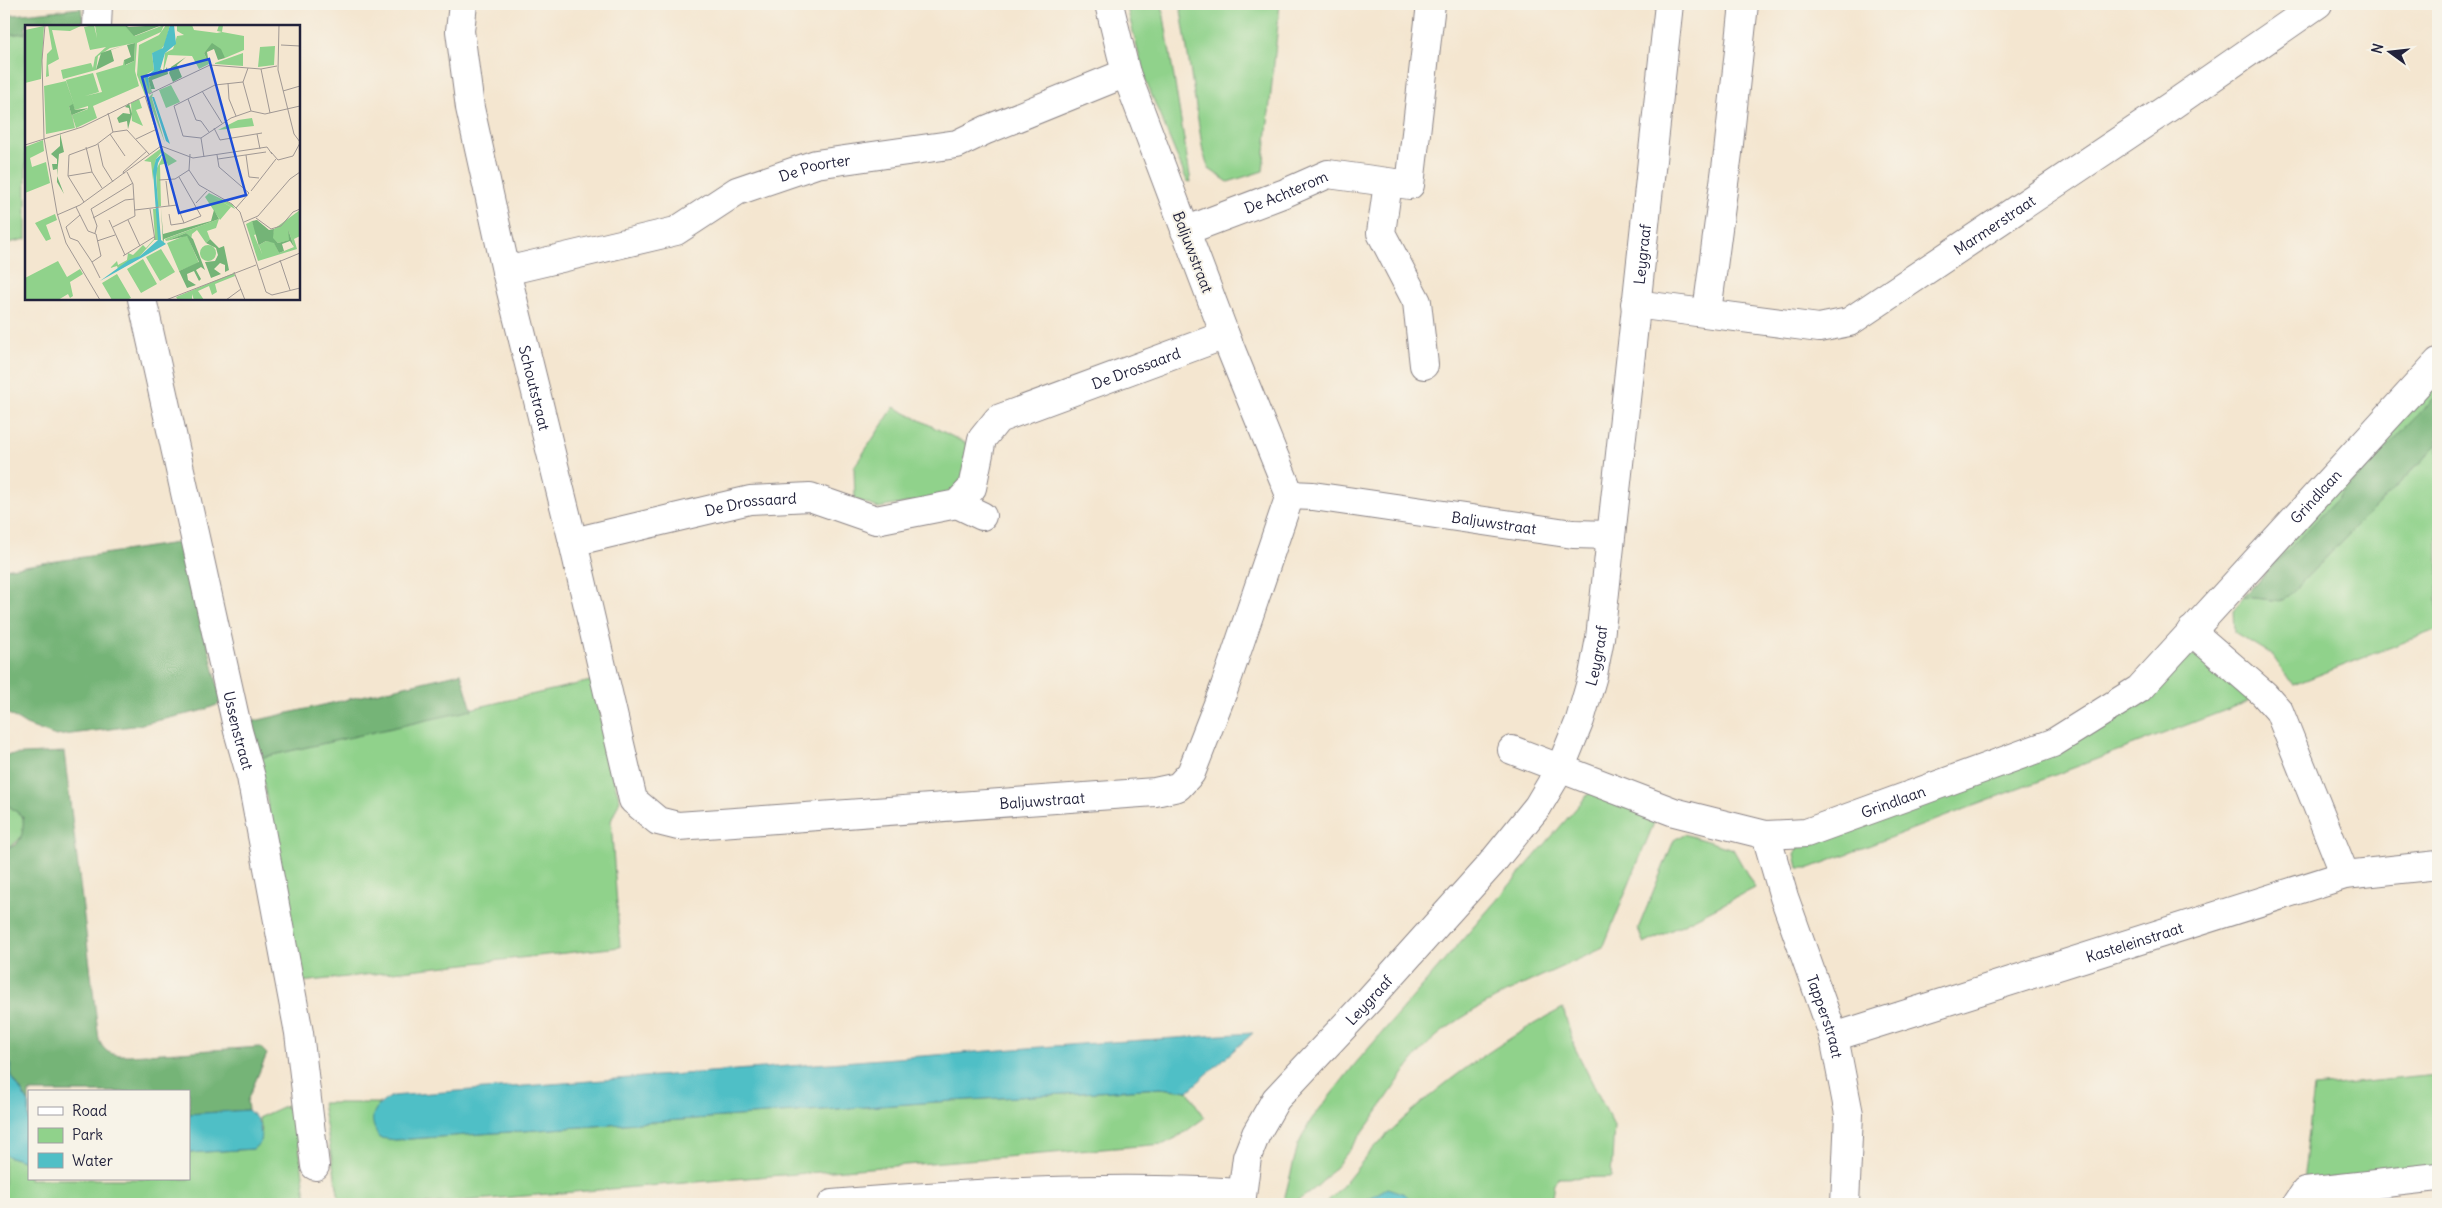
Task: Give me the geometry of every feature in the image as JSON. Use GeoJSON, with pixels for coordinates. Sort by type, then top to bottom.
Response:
{"type":"FeatureCollection","features":[{"type":"Feature","properties":{"kind":"street"},"geometry":{"type":"LineString","coordinates":[[97,25],[98,4]]}},
{"type":"Feature","properties":{"kind":"street","name":"Schoutstraat"},"geometry":{"type":"LineString","coordinates":[[463,4],[460,31],[470,108],[506,271],[573,542],[625,769]]}},
{"type":"Feature","properties":{"kind":"street","name":"Baljuwstraat"},"geometry":{"type":"LineString","coordinates":[[625,769],[633,800],[658,821],[678,826],[1155,792],[1178,787],[1190,773],[1225,686],[1290,495],[1225,335],[1126,72],[1109,4]]}},
{"type":"Feature","properties":{"kind":"street","name":"De Achterom"},"geometry":{"type":"LineString","coordinates":[[1185,231],[1328,174],[1410,185],[1431,4]]}},
{"type":"Feature","properties":{"kind":"street","name":"Leygraaf"},"geometry":{"type":"LineString","coordinates":[[1241,1199],[1247,1157],[1256,1134],[1276,1099],[1368,1001],[1491,864],[1538,806],[1560,769],[1580,720],[1593,675],[1600,638],[1669,4]]}},
{"type":"Feature","properties":{"kind":"street"},"geometry":{"type":"LineString","coordinates":[[1707,312],[1728,153],[1744,4]]}},
{"type":"Feature","properties":{"kind":"street","name":"Marmerstraat"},"geometry":{"type":"LineString","coordinates":[[1635,304],[1819,328],[1849,322],[2171,106],[2318,4]]}},
{"type":"Feature","properties":{"kind":"street","name":"De Poorter"},"geometry":{"type":"LineString","coordinates":[[506,271],[676,231],[738,191],[816,164],[957,144],[986,130],[1126,72]]}},
{"type":"Feature","properties":{"kind":"street"},"geometry":{"type":"LineString","coordinates":[[1388,183],[1381,233],[1417,302],[1424,365]]}},
{"type":"Feature","properties":{"kind":"street","name":"Ussenstraat"},"geometry":{"type":"LineString","coordinates":[[142,300],[238,731],[252,777],[299,1033],[315,1166]]}},
{"type":"Feature","properties":{"kind":"street","name":"De Drossaard"},"geometry":{"type":"LineString","coordinates":[[573,542],[750,500],[810,497],[876,520],[957,504],[972,488],[982,439],[998,419],[1225,335]]}},
{"type":"Feature","properties":{"kind":"street","name":"Grindlaan"},"geometry":{"type":"LineString","coordinates":[[1512,750],[1674,812],[1766,835],[1806,832],[2053,743],[2139,689],[2438,362]]}},
{"type":"Feature","properties":{"kind":"street","name":"Baljuwstraat"},"geometry":{"type":"LineString","coordinates":[[1290,495],[1313,496],[1573,534],[1610,535]]}},
{"type":"Feature","properties":{"kind":"street"},"geometry":{"type":"LineString","coordinates":[[957,504],[982,516]]}},
{"type":"Feature","properties":{"kind":"street"},"geometry":{"type":"LineString","coordinates":[[2191,631],[2264,694],[2279,711],[2345,875]]}},
{"type":"Feature","properties":{"kind":"street","name":"Tapperstraat"},"geometry":{"type":"LineString","coordinates":[[1766,835],[1784,897],[1834,1036],[1849,1114],[1846,1204]]}},
{"type":"Feature","properties":{"kind":"street","name":"Kasteleinstraat"},"geometry":{"type":"LineString","coordinates":[[1834,1036],[2345,875],[2438,865]]}},
{"type":"Feature","properties":{"kind":"street"},"geometry":{"type":"LineString","coordinates":[[2297,1204],[2305,1192],[2438,1178]]}},
{"type":"Feature","properties":{"kind":"street"},"geometry":{"type":"LineString","coordinates":[[832,1204],[1171,1190],[1241,1199]]}},
{"type":"Feature","properties":{"kind":"green space"},"geometry":{"type":"Polygon","coordinates":[[[1126,4],[1162,4],[1191,182],[1187,181],[1145,79],[1126,4]]]}},
{"type":"Feature","properties":{"kind":"green space"},"geometry":{"type":"Polygon","coordinates":[[[1180,4],[1280,4],[1263,171],[1228,182],[1209,169],[1203,152],[1180,4]]]}},
{"type":"Feature","properties":{"kind":"green space"},"geometry":{"type":"Polygon","coordinates":[[[81,8],[84,25],[25,25],[25,33],[4,35],[4,16],[81,8]]]}},
{"type":"Feature","properties":{"kind":"green space"},"geometry":{"type":"Polygon","coordinates":[[[25,33],[25,239],[4,244],[4,35],[25,33]]]}},
{"type":"Feature","properties":{"kind":"green space"},"geometry":{"type":"Polygon","coordinates":[[[2438,370],[2438,394],[2245,596],[2438,370]]]}},
{"type":"Feature","properties":{"kind":"green space"},"geometry":{"type":"Polygon","coordinates":[[[2438,394],[2438,444],[2283,601],[2243,597],[2438,394]]]}},
{"type":"Feature","properties":{"kind":"green space"},"geometry":{"type":"Polygon","coordinates":[[[894,407],[969,445],[964,480],[952,495],[878,508],[855,499],[854,467],[894,407]]]}},
{"type":"Feature","properties":{"kind":"green space"},"geometry":{"type":"Polygon","coordinates":[[[2438,444],[2438,629],[2293,685],[2272,655],[2234,632],[2233,610],[2244,597],[2283,601],[2438,444]]]}},
{"type":"Feature","properties":{"kind":"green space"},"geometry":{"type":"Polygon","coordinates":[[[183,542],[222,703],[201,711],[133,726],[56,736],[26,725],[4,711],[4,569],[183,542]]]}},
{"type":"Feature","properties":{"kind":"green space"},"geometry":{"type":"Polygon","coordinates":[[[2189,655],[2211,661],[2255,699],[1810,868],[1798,868],[1795,854],[1801,841],[2109,711],[2189,655]]]}},
{"type":"Feature","properties":{"kind":"green space"},"geometry":{"type":"Polygon","coordinates":[[[461,673],[472,710],[259,758],[250,722],[461,673]]]}},
{"type":"Feature","properties":{"kind":"green space"},"geometry":{"type":"Polygon","coordinates":[[[595,680],[608,763],[620,800],[611,821],[620,947],[301,982],[259,758],[595,680]]]}},
{"type":"Feature","properties":{"kind":"green space"},"geometry":{"type":"Polygon","coordinates":[[[64,752],[99,1040],[102,1045],[111,1054],[120,1055],[260,1047],[267,1054],[247,1101],[248,1110],[190,1114],[190,1090],[28,1090],[28,1101],[12,1077],[4,1028],[4,848],[15,845],[21,838],[23,817],[4,802],[4,755],[64,752]]]}},
{"type":"Feature","properties":{"kind":"green space"},"geometry":{"type":"Polygon","coordinates":[[[1591,791],[1658,813],[1603,948],[1483,1005],[1439,1034],[1409,1066],[1358,1139],[1338,1164],[1319,1184],[1300,1199],[1283,1204],[1298,1145],[1311,1120],[1355,1064],[1591,791]]]}},
{"type":"Feature","properties":{"kind":"green space"},"geometry":{"type":"Polygon","coordinates":[[[4,802],[23,817],[24,823],[23,832],[19,839],[7,848],[4,848],[4,802]]]}},
{"type":"Feature","properties":{"kind":"green space"},"geometry":{"type":"Polygon","coordinates":[[[1684,834],[1733,849],[1755,888],[1644,944],[1638,929],[1674,840],[1684,834]]]}},
{"type":"Feature","properties":{"kind":"green space"},"geometry":{"type":"Polygon","coordinates":[[[1563,1008],[1574,1046],[1614,1126],[1611,1177],[1559,1178],[1554,1183],[1551,1204],[1415,1204],[1368,1198],[1366,1204],[1324,1204],[1337,1192],[1372,1150],[1438,1089],[1486,1054],[1563,1008]]]}},
{"type":"Feature","properties":{"kind":"green space"},"geometry":{"type":"Polygon","coordinates":[[[2437,1075],[2438,1167],[2303,1182],[2314,1087],[2437,1075]]]}},
{"type":"Feature","properties":{"kind":"green space"},"geometry":{"type":"Polygon","coordinates":[[[1160,1088],[1188,1091],[1204,1118],[1181,1135],[1164,1144],[426,1204],[340,1204],[322,1103],[380,1103],[378,1104],[395,1140],[1160,1088]]]}},
{"type":"Feature","properties":{"kind":"green space"},"geometry":{"type":"Polygon","coordinates":[[[293,1102],[307,1204],[4,1204],[4,1152],[7,1156],[28,1163],[28,1180],[190,1180],[190,1153],[253,1149],[262,1130],[258,1118],[293,1102]]]}},
{"type":"Feature","properties":{"kind":"water"},"geometry":{"type":"Polygon","coordinates":[[[4,1028],[12,1077],[28,1101],[28,1163],[7,1156],[4,1152],[4,1028]]]}},
{"type":"Feature","properties":{"kind":"water"},"geometry":{"type":"Polygon","coordinates":[[[1253,1033],[1188,1091],[1160,1088],[395,1140],[380,1138],[373,1125],[376,1109],[392,1096],[1081,1044],[1253,1033]]]}},
{"type":"Feature","properties":{"kind":"water"},"geometry":{"type":"Polygon","coordinates":[[[248,1110],[258,1121],[261,1133],[260,1143],[253,1149],[190,1153],[190,1114],[248,1110]]]}},
{"type":"Feature","properties":{"kind":"water"},"geometry":{"type":"Polygon","coordinates":[[[1387,1188],[1405,1194],[1415,1204],[1366,1204],[1368,1199],[1387,1188]]]}}]}
